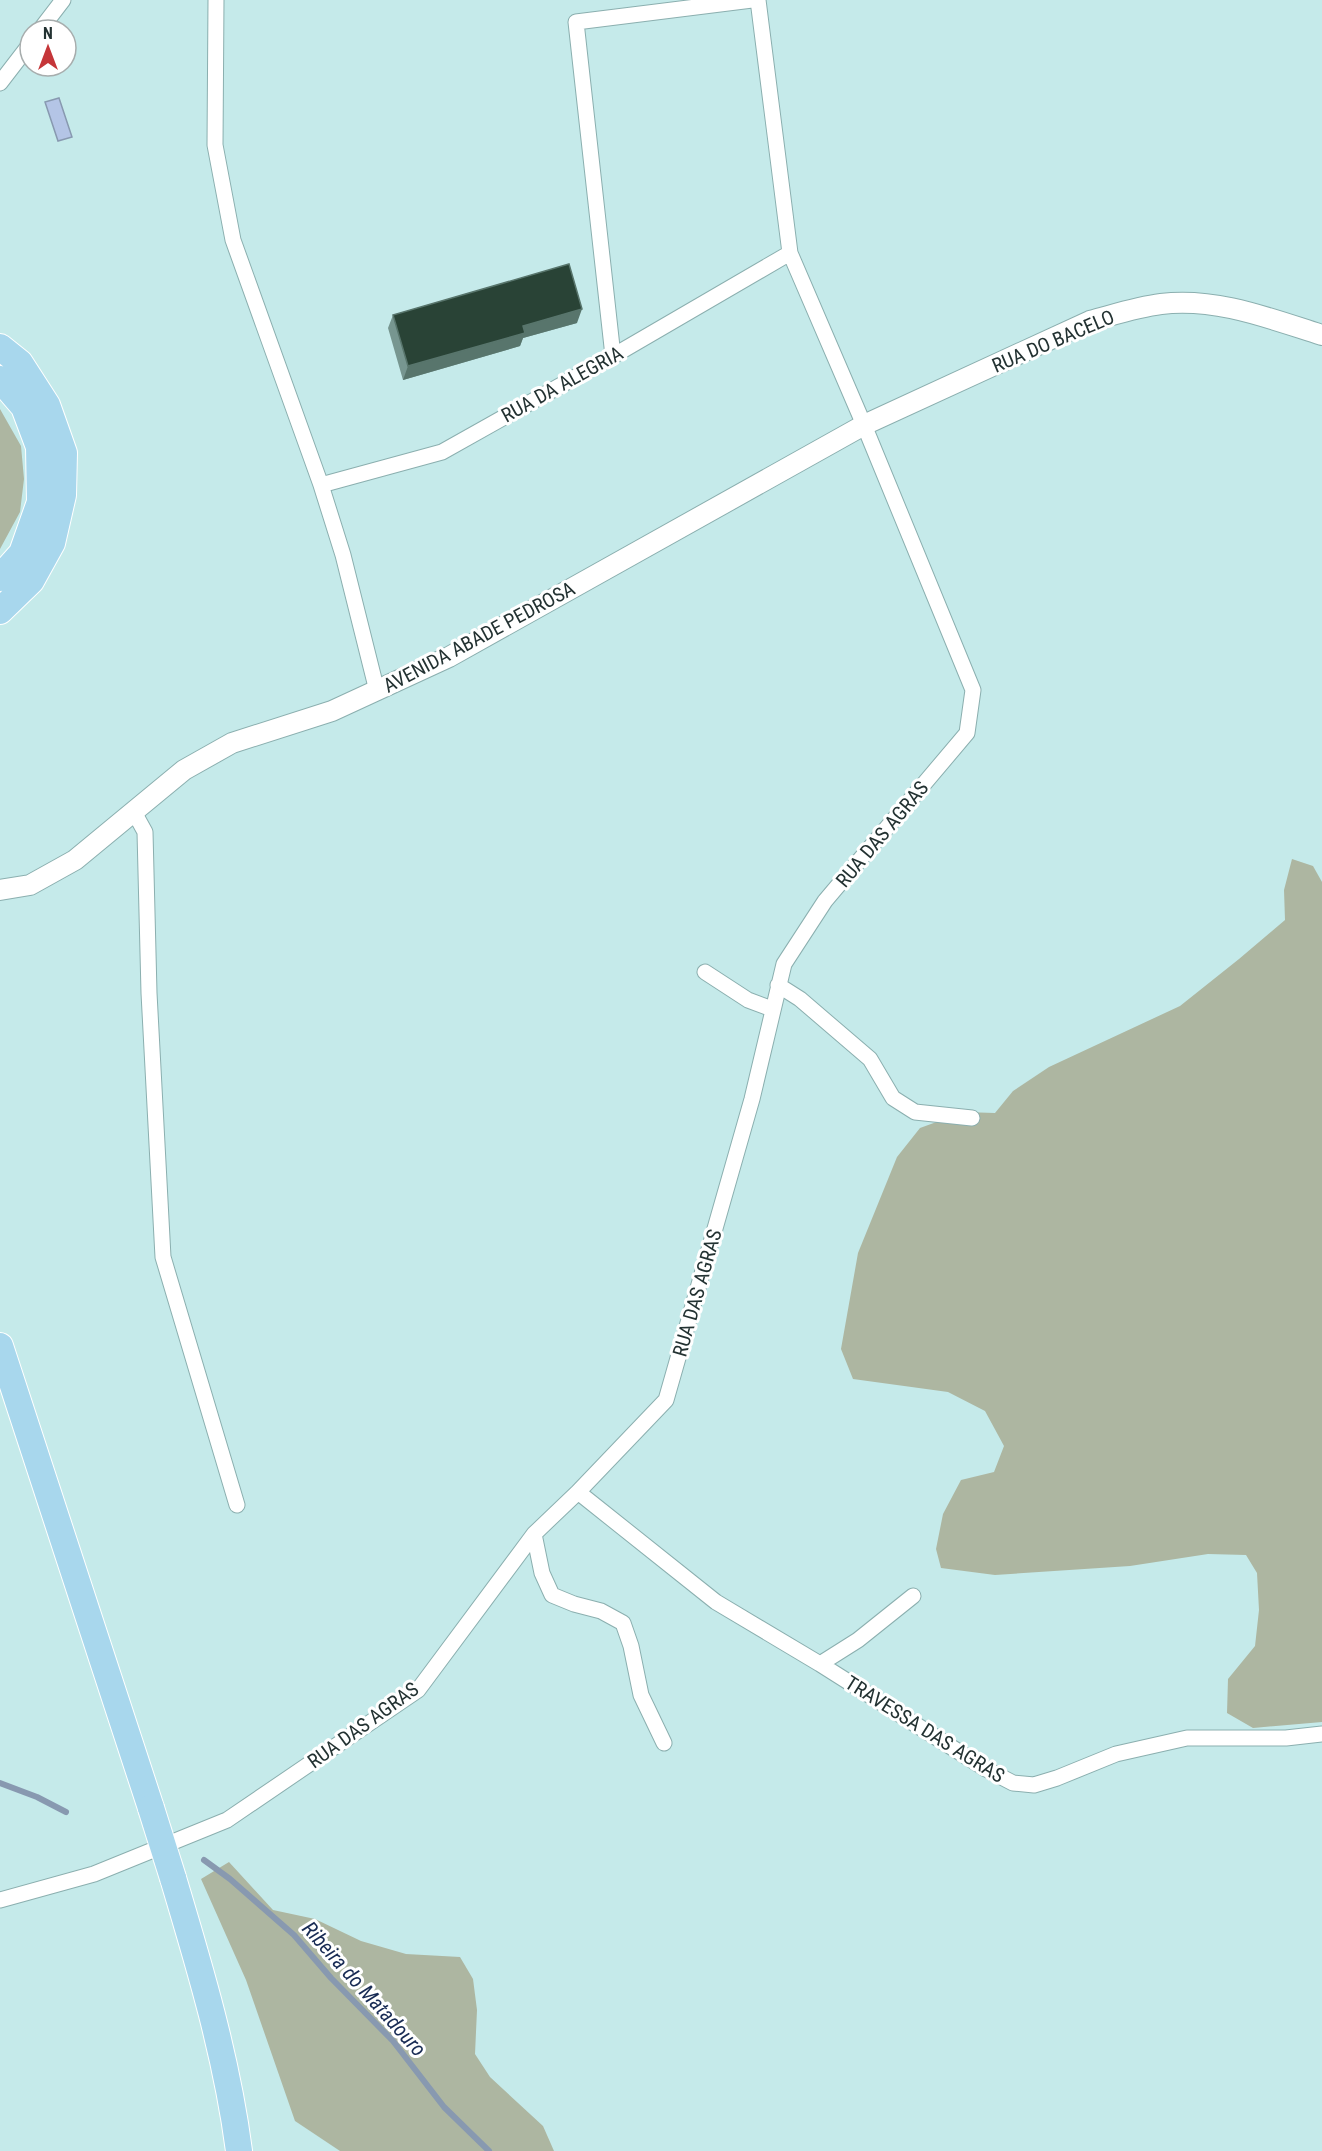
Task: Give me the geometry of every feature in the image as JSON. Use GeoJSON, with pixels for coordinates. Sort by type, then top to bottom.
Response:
{"type":"FeatureCollection","features":[{"type":"Feature","properties":{"kind":"main road"},"geometry":{"type":"LineString","coordinates":[[0,347],[20,363],[47,405],[64,453],[63,495],[52,543],[32,581],[0,611]]}},
{"type":"Feature","properties":{"kind":"main road"},"geometry":{"type":"LineString","coordinates":[[0,379],[24,407],[39,447],[40,502],[22,554],[0,578]]}},
{"type":"Feature","properties":{"kind":"main road"},"geometry":{"type":"LineString","coordinates":[[0,1346],[151,1808],[206,1988],[233,2106],[239,2151]]}},
{"type":"Feature","properties":{"kind":"street"},"geometry":{"type":"LineString","coordinates":[[49,18],[63,0]]}},
{"type":"Feature","properties":{"kind":"street"},"geometry":{"type":"LineString","coordinates":[[216,0],[215,145],[232,240],[321,484],[343,555],[377,691]]}},
{"type":"Feature","properties":{"kind":"street"},"geometry":{"type":"LineString","coordinates":[[613,356],[576,22],[752,0]]}},
{"type":"Feature","properties":{"kind":"street","name":"RUA DAS AGRAS"},"geometry":{"type":"LineString","coordinates":[[0,1900],[94,1874],[226,1820],[418,1690],[534,1534],[578,1492],[666,1400],[752,1099],[784,964],[825,901],[966,733],[973,690],[864,425],[790,253],[758,0]]}},
{"type":"Feature","properties":{"kind":"street"},"geometry":{"type":"LineString","coordinates":[[0,83],[18,60]]}},
{"type":"Feature","properties":{"kind":"street","name":"RUA DA ALEGRIA"},"geometry":{"type":"LineString","coordinates":[[321,484],[442,452],[790,253]]}},
{"type":"Feature","properties":{"kind":"street","name":"RUA DO BACELO"},"geometry":{"type":"LineString","coordinates":[[864,425],[1090,321],[1162,303],[1205,304],[1248,312],[1322,335]]}},
{"type":"Feature","properties":{"kind":"street","name":"AVENIDA ABADE PEDROSA"},"geometry":{"type":"LineString","coordinates":[[0,890],[30,885],[75,860],[184,770],[232,743],[332,711],[449,657],[864,425]]}},
{"type":"Feature","properties":{"kind":"street"},"geometry":{"type":"LineString","coordinates":[[134,812],[145,832],[149,993],[163,1257],[237,1505]]}},
{"type":"Feature","properties":{"kind":"street"},"geometry":{"type":"LineString","coordinates":[[705,972],[748,1000],[772,1009]]}},
{"type":"Feature","properties":{"kind":"street"},"geometry":{"type":"LineString","coordinates":[[778,986],[800,999],[870,1059],[893,1098],[915,1112],[972,1118]]}},
{"type":"Feature","properties":{"kind":"street","name":"TRAVESSA DAS AGRAS"},"geometry":{"type":"LineString","coordinates":[[578,1492],[716,1602],[1013,1783],[1034,1785],[1116,1754],[1187,1738],[1286,1738],[1322,1734]]}},
{"type":"Feature","properties":{"kind":"street"},"geometry":{"type":"LineString","coordinates":[[534,1534],[542,1573],[552,1595],[601,1611],[623,1623],[631,1646],[641,1695],[664,1743]]}},
{"type":"Feature","properties":{"kind":"street"},"geometry":{"type":"LineString","coordinates":[[820,1664],[858,1641],[913,1596]]}},
{"type":"Feature","properties":{"kind":"green space"},"geometry":{"type":"Polygon","coordinates":[[[0,409],[21,446],[24,479],[20,512],[0,549],[0,409]]]}},
{"type":"Feature","properties":{"kind":"green space"},"geometry":{"type":"Polygon","coordinates":[[[1292,859],[1313,866],[1322,882],[1322,1722],[1253,1728],[1227,1713],[1228,1679],[1255,1646],[1259,1610],[1257,1573],[1246,1555],[1208,1554],[1130,1566],[995,1575],[941,1568],[936,1549],[943,1514],[961,1480],[994,1472],[1004,1446],[985,1411],[948,1392],[853,1379],[841,1349],[858,1253],[897,1157],[920,1128],[964,1112],[995,1113],[1013,1091],[1049,1067],[1180,1006],[1285,920],[1284,890],[1292,859]]]}},
{"type":"Feature","properties":{"kind":"green space"},"geometry":{"type":"Polygon","coordinates":[[[229,1862],[273,1910],[315,1919],[361,1941],[406,1954],[460,1957],[473,1979],[477,2010],[475,2054],[490,2077],[543,2126],[554,2151],[340,2151],[295,2121],[246,1980],[201,1879],[229,1862]]]}},
{"type":"Feature","properties":{"kind":"water"},"geometry":{"type":"Polygon","coordinates":[[[59,98],[72,137],[58,141],[45,102],[59,98]]]}},
{"type":"Feature","properties":{"kind":"building"},"geometry":{"type":"Polygon","coordinates":[[[569,264],[582,309],[523,326],[525,333],[408,366],[393,315],[569,264]]]}},
{"type":"Feature","properties":{"kind":"waterway","name":"Ribeira do Matadouro"},"geometry":{"type":"LineString","coordinates":[[0,1783],[37,1797],[66,1812]]}},
{"type":"Feature","properties":{"kind":"waterway","name":"Ribeira do Matadouro"},"geometry":{"type":"LineString","coordinates":[[204,1860],[230,1879],[294,1935],[331,1978],[393,2041],[444,2107],[489,2151]]}}]}
